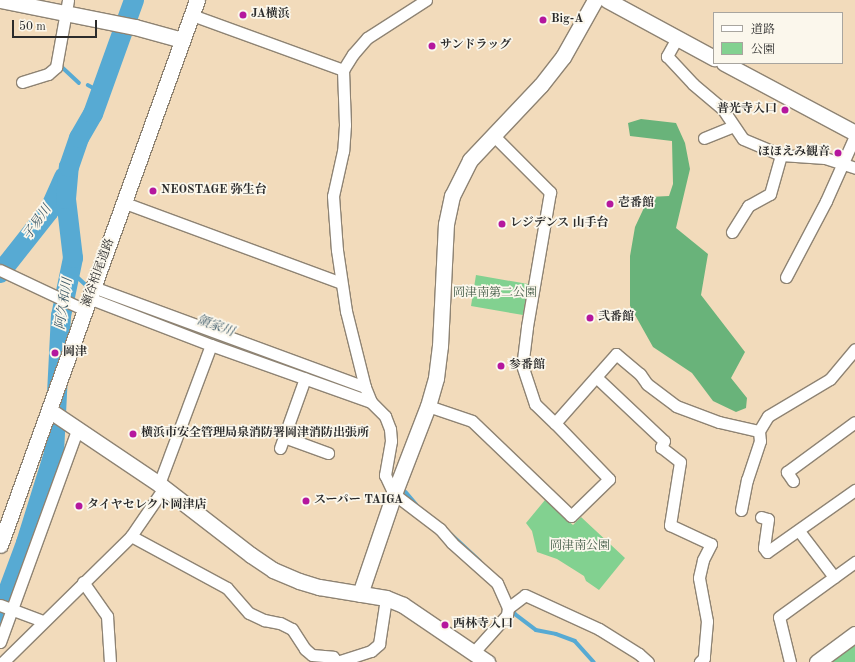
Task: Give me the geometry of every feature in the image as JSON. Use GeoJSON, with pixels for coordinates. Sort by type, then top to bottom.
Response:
{"type":"FeatureCollection","features":[{"type":"Feature","properties":{"kind":"street"},"geometry":{"type":"LineString","coordinates":[[0,0],[67,7],[111,22],[182,40]]}},
{"type":"Feature","properties":{"kind":"street","name":"瀬谷柏尾道路"},"geometry":{"type":"LineString","coordinates":[[0,545],[49,410],[86,300],[125,202],[197,0]]}},
{"type":"Feature","properties":{"kind":"street"},"geometry":{"type":"LineString","coordinates":[[371,402],[346,311],[340,282],[333,196],[343,151],[343,70],[353,54],[367,38],[426,0]]}},
{"type":"Feature","properties":{"kind":"street"},"geometry":{"type":"LineString","coordinates":[[360,594],[394,494],[428,406],[436,378],[440,346],[446,224],[452,196],[470,160],[541,85],[563,57],[595,0]]}},
{"type":"Feature","properties":{"kind":"street"},"geometry":{"type":"LineString","coordinates":[[607,0],[713,57]]}},
{"type":"Feature","properties":{"kind":"street"},"geometry":{"type":"LineString","coordinates":[[22,82],[48,74],[56,67],[67,7]]}},
{"type":"Feature","properties":{"kind":"street"},"geometry":{"type":"LineString","coordinates":[[192,15],[343,70]]}},
{"type":"Feature","properties":{"kind":"street"},"geometry":{"type":"LineString","coordinates":[[677,38],[667,56],[693,84],[722,108],[743,139],[781,155],[824,158],[855,168]]}},
{"type":"Feature","properties":{"kind":"street"},"geometry":{"type":"LineString","coordinates":[[726,64],[855,135],[826,201],[786,277]]}},
{"type":"Feature","properties":{"kind":"street"},"geometry":{"type":"LineString","coordinates":[[704,138],[733,126]]}},
{"type":"Feature","properties":{"kind":"street"},"geometry":{"type":"LineString","coordinates":[[428,406],[472,421],[571,516],[609,478],[535,404],[522,365],[550,192],[493,135]]}},
{"type":"Feature","properties":{"kind":"street"},"geometry":{"type":"LineString","coordinates":[[732,232],[748,206],[770,194],[781,155]]}},
{"type":"Feature","properties":{"kind":"street"},"geometry":{"type":"LineString","coordinates":[[125,202],[340,282]]}},
{"type":"Feature","properties":{"kind":"street"},"geometry":{"type":"LineString","coordinates":[[2,271],[52,294],[86,300],[366,387]]}},
{"type":"Feature","properties":{"kind":"street"},"geometry":{"type":"LineString","coordinates":[[86,300],[371,402],[385,416],[390,429],[390,441],[385,475],[394,494],[440,529],[452,543],[496,583],[508,608]]}},
{"type":"Feature","properties":{"kind":"street"},"geometry":{"type":"LineString","coordinates":[[6,661],[43,621],[131,536],[162,486],[212,345]]}},
{"type":"Feature","properties":{"kind":"street"},"geometry":{"type":"LineString","coordinates":[[741,510],[747,480],[760,441],[759,431],[768,416],[830,379],[855,349]]}},
{"type":"Feature","properties":{"kind":"street"},"geometry":{"type":"LineString","coordinates":[[555,423],[616,354],[640,374],[647,384],[676,406],[737,428],[759,431]]}},
{"type":"Feature","properties":{"kind":"street"},"geometry":{"type":"LineString","coordinates":[[596,377],[664,442],[661,447],[680,462],[670,525],[711,544],[702,560],[699,578],[708,621],[706,661]]}},
{"type":"Feature","properties":{"kind":"street"},"geometry":{"type":"LineString","coordinates":[[280,448],[305,378]]}},
{"type":"Feature","properties":{"kind":"street"},"geometry":{"type":"LineString","coordinates":[[49,410],[78,428],[162,486],[251,555],[273,570],[299,581],[319,587],[386,598],[403,605],[487,662]]}},
{"type":"Feature","properties":{"kind":"street"},"geometry":{"type":"LineString","coordinates":[[793,481],[787,472],[855,422]]}},
{"type":"Feature","properties":{"kind":"street"},"geometry":{"type":"LineString","coordinates":[[0,642],[7,608],[78,428]]}},
{"type":"Feature","properties":{"kind":"street"},"geometry":{"type":"LineString","coordinates":[[284,437],[328,453]]}},
{"type":"Feature","properties":{"kind":"street"},"geometry":{"type":"LineString","coordinates":[[761,517],[768,519],[764,548],[767,552],[799,531],[855,490]]}},
{"type":"Feature","properties":{"kind":"street"},"geometry":{"type":"LineString","coordinates":[[799,531],[834,577]]}},
{"type":"Feature","properties":{"kind":"street"},"geometry":{"type":"LineString","coordinates":[[131,536],[227,588],[249,614],[264,620],[280,623],[292,629],[305,650],[312,655],[333,657],[337,662],[371,651],[379,644],[386,598]]}},
{"type":"Feature","properties":{"kind":"street"},"geometry":{"type":"LineString","coordinates":[[790,662],[779,617],[855,562]]}},
{"type":"Feature","properties":{"kind":"street"},"geometry":{"type":"LineString","coordinates":[[83,582],[107,616],[110,662]]}},
{"type":"Feature","properties":{"kind":"street"},"geometry":{"type":"LineString","coordinates":[[473,653],[506,615],[508,608],[525,595],[599,629],[639,654],[648,662]]}},
{"type":"Feature","properties":{"kind":"street"},"geometry":{"type":"LineString","coordinates":[[7,608],[43,621]]}},
{"type":"Feature","properties":{"kind":"street"},"geometry":{"type":"LineString","coordinates":[[817,662],[855,634]]}},
{"type":"Feature","properties":{"kind":"green space"},"geometry":{"type":"Polygon","coordinates":[[[641,119],[676,123],[685,143],[690,169],[676,228],[708,254],[701,295],[745,352],[731,378],[747,398],[746,408],[736,412],[713,401],[692,373],[653,347],[630,306],[630,256],[635,227],[649,197],[669,196],[673,184],[672,141],[630,136],[628,123],[641,119]]]}},
{"type":"Feature","properties":{"kind":"green space","name":"岡津南第二公園"},"geometry":{"type":"Polygon","coordinates":[[[476,275],[528,284],[523,315],[471,306],[476,275]]]}},
{"type":"Feature","properties":{"kind":"green space","name":"岡津南公園"},"geometry":{"type":"Polygon","coordinates":[[[545,500],[573,525],[581,517],[625,558],[599,590],[586,581],[584,576],[557,559],[537,552],[532,531],[526,523],[545,500]]]}},
{"type":"Feature","properties":{"kind":"green space"},"geometry":{"type":"Polygon","coordinates":[[[855,644],[855,662],[831,662],[855,644]]]}},
{"type":"Feature","properties":{"kind":"waterway","name":"阿久和川"},"geometry":{"type":"LineString","coordinates":[[0,613],[26,543],[54,453],[61,316],[73,258],[66,199],[69,167],[79,138],[93,114],[134,0]]}},
{"type":"Feature","properties":{"kind":"waterway"},"geometry":{"type":"LineString","coordinates":[[60,65],[79,83]]}},
{"type":"Feature","properties":{"kind":"waterway"},"geometry":{"type":"LineString","coordinates":[[88,85],[101,92]]}},
{"type":"Feature","properties":{"kind":"waterway","name":"子易川"},"geometry":{"type":"LineString","coordinates":[[0,273],[49,211],[64,177]]}},
{"type":"Feature","properties":{"kind":"waterway","name":"領家川"},"geometry":{"type":"LineString","coordinates":[[71,271],[89,288]]}},
{"type":"Feature","properties":{"kind":"waterway","name":"領家川"},"geometry":{"type":"LineString","coordinates":[[98,294],[225,341]]}},
{"type":"Feature","properties":{"kind":"waterway","name":"領家川"},"geometry":{"type":"LineString","coordinates":[[334,381],[359,391]]}},
{"type":"Feature","properties":{"kind":"waterway"},"geometry":{"type":"LineString","coordinates":[[406,492],[416,504]]}},
{"type":"Feature","properties":{"kind":"waterway"},"geometry":{"type":"LineString","coordinates":[[451,534],[480,561]]}},
{"type":"Feature","properties":{"kind":"waterway"},"geometry":{"type":"LineString","coordinates":[[505,589],[515,614],[536,630],[556,634],[575,641],[594,662]]}},
{"type":"Feature","properties":{"kind":"place","name":"JA横浜"},"geometry":{"type":"Point","coordinates":[243,15]}},
{"type":"Feature","properties":{"kind":"place","name":"Big-A"},"geometry":{"type":"Point","coordinates":[543,20]}},
{"type":"Feature","properties":{"kind":"place","name":"サンドラッグ"},"geometry":{"type":"Point","coordinates":[432,46]}},
{"type":"Feature","properties":{"kind":"place","name":"普光寺入口"},"geometry":{"type":"Point","coordinates":[785,110]}},
{"type":"Feature","properties":{"kind":"place","name":"ほほえみ観音"},"geometry":{"type":"Point","coordinates":[838,153]}},
{"type":"Feature","properties":{"kind":"place","name":"NEOSTAGE 弥生台"},"geometry":{"type":"Point","coordinates":[153,191]}},
{"type":"Feature","properties":{"kind":"place","name":"壱番館"},"geometry":{"type":"Point","coordinates":[610,204]}},
{"type":"Feature","properties":{"kind":"place","name":"レジデンス 山手台"},"geometry":{"type":"Point","coordinates":[502,224]}},
{"type":"Feature","properties":{"kind":"place","name":"弐番館"},"geometry":{"type":"Point","coordinates":[590,318]}},
{"type":"Feature","properties":{"kind":"place","name":"岡津"},"geometry":{"type":"Point","coordinates":[55,353]}},
{"type":"Feature","properties":{"kind":"place","name":"参番館"},"geometry":{"type":"Point","coordinates":[501,366]}},
{"type":"Feature","properties":{"kind":"place","name":"横浜市安全管理局泉消防署岡津消防出張所"},"geometry":{"type":"Point","coordinates":[133,434]}},
{"type":"Feature","properties":{"kind":"place","name":"スーパー TAIGA"},"geometry":{"type":"Point","coordinates":[306,501]}},
{"type":"Feature","properties":{"kind":"place","name":"タイヤセレクト岡津店"},"geometry":{"type":"Point","coordinates":[79,506]}},
{"type":"Feature","properties":{"kind":"place","name":"西林寺入口"},"geometry":{"type":"Point","coordinates":[445,625]}}]}
